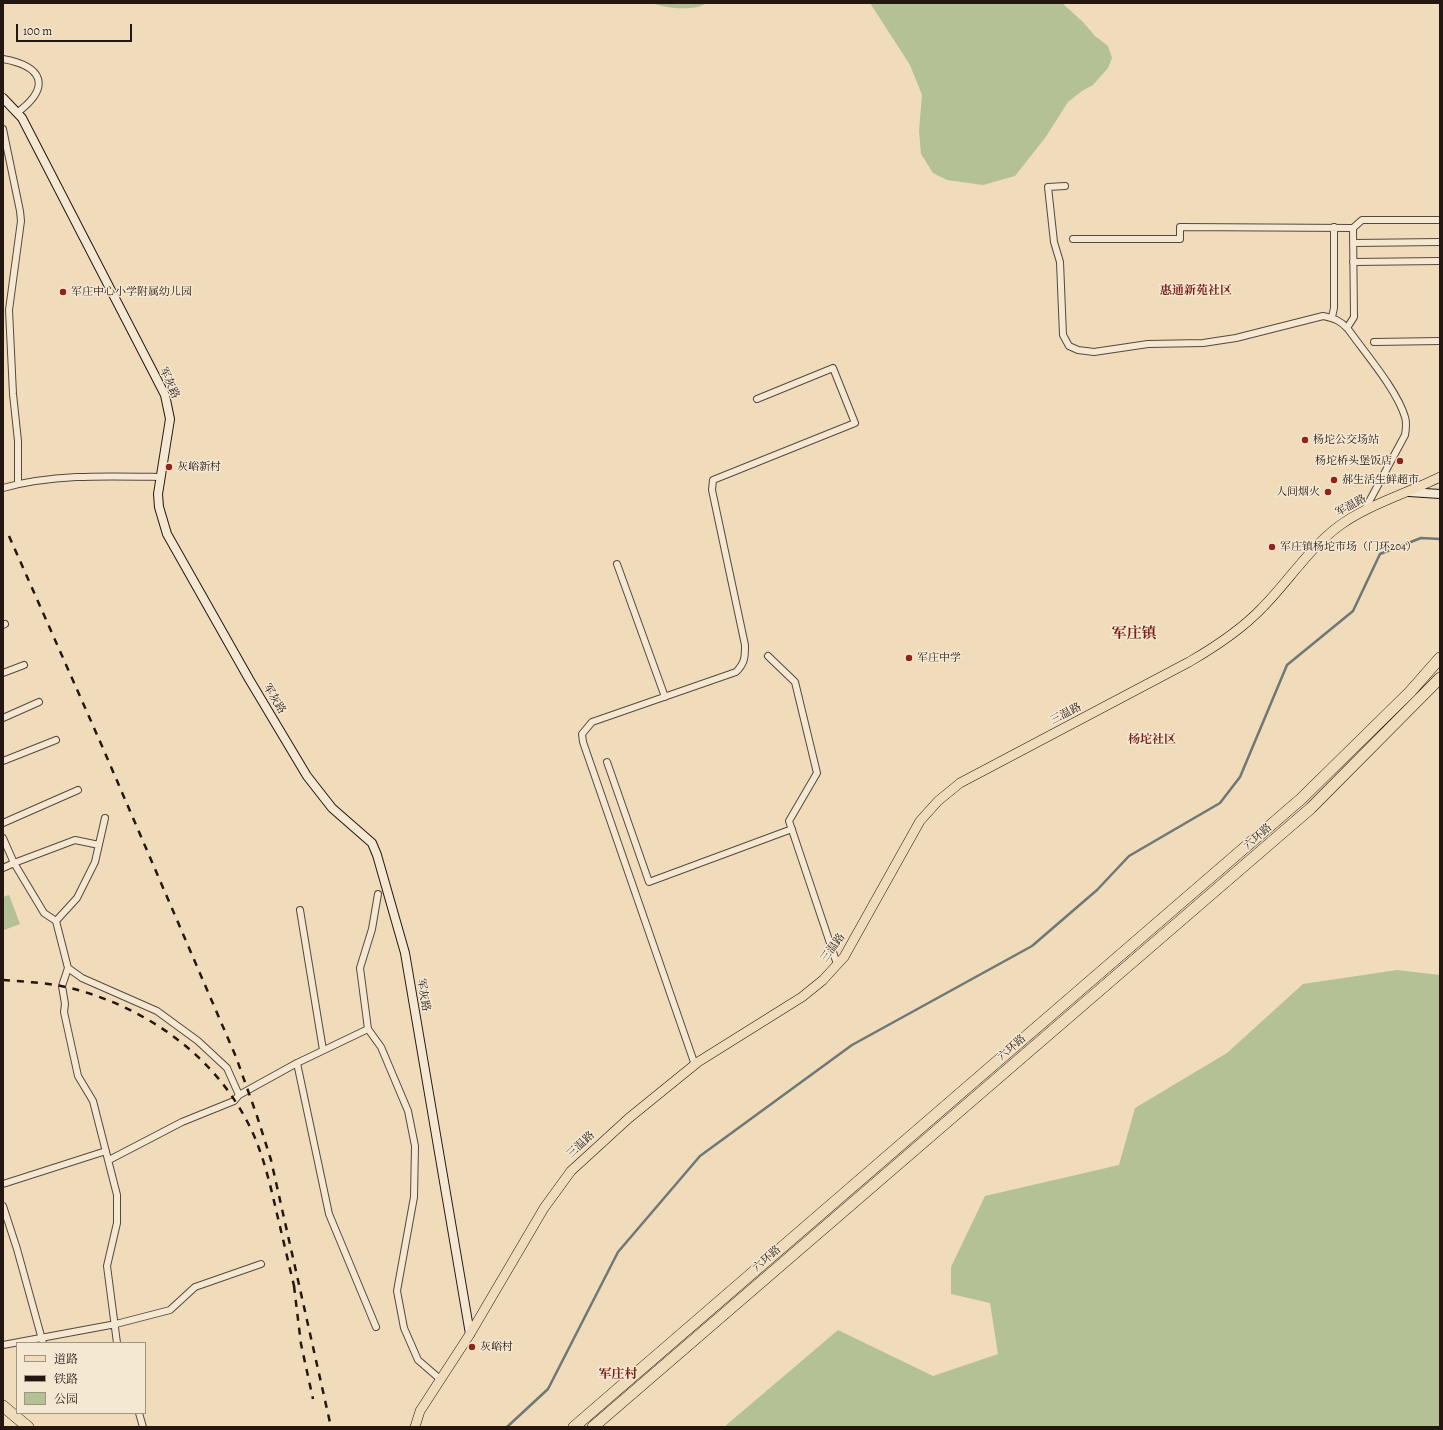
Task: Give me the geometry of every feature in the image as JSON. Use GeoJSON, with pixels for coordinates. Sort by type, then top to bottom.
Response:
{"type":"FeatureCollection","features":[{"type":"Feature","properties":{"kind":"highway","name":"六环路"},"geometry":{"type":"LineString","coordinates":[[574,1427],[1301,800],[1410,692],[1440,658]]}},
{"type":"Feature","properties":{"kind":"highway","name":"六环路"},"geometry":{"type":"LineString","coordinates":[[593,1427],[702,1335],[755,1287],[1312,808],[1440,678]]}},
{"type":"Feature","properties":{"kind":"highway"},"geometry":{"type":"LineString","coordinates":[[3,1406],[28,1427]]}},
{"type":"Feature","properties":{"kind":"main road","name":"军温路"},"geometry":{"type":"LineString","coordinates":[[1321,541],[1339,526],[1364,512],[1440,477]]}},
{"type":"Feature","properties":{"kind":"main road","name":"三温路"},"geometry":{"type":"LineString","coordinates":[[415,1427],[420,1411],[470,1334],[544,1208],[571,1171],[629,1118],[695,1065],[725,1044],[802,997],[823,980],[837,964],[857,936],[893,866],[920,821],[938,801],[960,783],[1175,670],[1221,643],[1261,609],[1321,541]]}},
{"type":"Feature","properties":{"kind":"street"},"geometry":{"type":"LineString","coordinates":[[3,59],[25,65],[33,71],[39,81],[38,91],[31,102],[18,112]]}},
{"type":"Feature","properties":{"kind":"street","name":"军灰路"},"geometry":{"type":"LineString","coordinates":[[3,100],[18,112],[165,395],[170,419],[160,477],[159,507],[167,534],[249,679],[318,792],[332,808],[372,843],[377,855],[405,954],[470,1334]]}},
{"type":"Feature","properties":{"kind":"street"},"geometry":{"type":"LineString","coordinates":[[3,129],[21,221],[9,310],[13,394],[18,441],[18,484]]}},
{"type":"Feature","properties":{"kind":"street"},"geometry":{"type":"LineString","coordinates":[[1065,186],[1048,186],[1054,242],[1060,262],[1063,336],[1069,346],[1078,350],[1094,352],[1148,344],[1203,343],[1272,330],[1323,316],[1332,317],[1342,322],[1392,392],[1405,416],[1405,435],[1364,512]]}},
{"type":"Feature","properties":{"kind":"street"},"geometry":{"type":"LineString","coordinates":[[1073,239],[1180,239],[1180,226],[1353,228],[1362,220],[1440,220]]}},
{"type":"Feature","properties":{"kind":"street"},"geometry":{"type":"LineString","coordinates":[[1332,317],[1334,308],[1334,227]]}},
{"type":"Feature","properties":{"kind":"street"},"geometry":{"type":"LineString","coordinates":[[1347,328],[1354,317],[1353,228]]}},
{"type":"Feature","properties":{"kind":"street"},"geometry":{"type":"LineString","coordinates":[[1353,243],[1440,242]]}},
{"type":"Feature","properties":{"kind":"street"},"geometry":{"type":"LineString","coordinates":[[1353,262],[1440,261]]}},
{"type":"Feature","properties":{"kind":"street"},"geometry":{"type":"LineString","coordinates":[[1374,342],[1440,341]]}},
{"type":"Feature","properties":{"kind":"street"},"geometry":{"type":"LineString","coordinates":[[695,1065],[583,742],[582,734],[592,722],[736,672],[743,665],[746,658],[745,645],[712,490],[713,480],[856,424],[833,368],[757,399]]}},
{"type":"Feature","properties":{"kind":"street"},"geometry":{"type":"LineString","coordinates":[[3,488],[37,480],[116,476],[160,477]]}},
{"type":"Feature","properties":{"kind":"street"},"geometry":{"type":"LineString","coordinates":[[1409,492],[1440,494]]}},
{"type":"Feature","properties":{"kind":"street"},"geometry":{"type":"LineString","coordinates":[[617,564],[665,697]]}},
{"type":"Feature","properties":{"kind":"street"},"geometry":{"type":"LineString","coordinates":[[768,656],[795,682],[817,773],[790,821],[837,964]]}},
{"type":"Feature","properties":{"kind":"street"},"geometry":{"type":"LineString","coordinates":[[3,673],[24,664]]}},
{"type":"Feature","properties":{"kind":"street"},"geometry":{"type":"LineString","coordinates":[[3,718],[39,702]]}},
{"type":"Feature","properties":{"kind":"street"},"geometry":{"type":"LineString","coordinates":[[3,761],[56,740]]}},
{"type":"Feature","properties":{"kind":"street"},"geometry":{"type":"LineString","coordinates":[[607,762],[649,882],[792,829]]}},
{"type":"Feature","properties":{"kind":"street"},"geometry":{"type":"LineString","coordinates":[[3,823],[78,790]]}},
{"type":"Feature","properties":{"kind":"street"},"geometry":{"type":"LineString","coordinates":[[56,921],[77,898],[95,862],[105,818]]}},
{"type":"Feature","properties":{"kind":"street"},"geometry":{"type":"LineString","coordinates":[[3,838],[14,863],[44,913],[56,921],[68,968],[62,986],[65,1004],[64,1012],[78,1076],[93,1100],[117,1195],[117,1224],[107,1266],[116,1324],[117,1342]]}},
{"type":"Feature","properties":{"kind":"street"},"geometry":{"type":"LineString","coordinates":[[3,868],[75,840],[99,845]]}},
{"type":"Feature","properties":{"kind":"street"},"geometry":{"type":"LineString","coordinates":[[378,894],[372,929],[360,968],[368,1029],[381,1047],[408,1111],[415,1146],[414,1197],[404,1262],[397,1291],[404,1328],[418,1360],[440,1379]]}},
{"type":"Feature","properties":{"kind":"street"},"geometry":{"type":"LineString","coordinates":[[300,910],[323,1050]]}},
{"type":"Feature","properties":{"kind":"street"},"geometry":{"type":"LineString","coordinates":[[68,968],[82,978],[157,1011],[198,1041],[227,1068],[239,1095]]}},
{"type":"Feature","properties":{"kind":"street"},"geometry":{"type":"LineString","coordinates":[[109,1160],[182,1122],[234,1101],[239,1095],[297,1063],[368,1029]]}},
{"type":"Feature","properties":{"kind":"street"},"geometry":{"type":"LineString","coordinates":[[297,1063],[329,1214],[376,1327]]}},
{"type":"Feature","properties":{"kind":"street"},"geometry":{"type":"LineString","coordinates":[[3,1184],[106,1151]]}},
{"type":"Feature","properties":{"kind":"street"},"geometry":{"type":"LineString","coordinates":[[3,1206],[42,1341],[170,1310],[195,1287],[261,1264]]}},
{"type":"Feature","properties":{"kind":"street"},"geometry":{"type":"LineString","coordinates":[[3,1345],[16,1344]]}},
{"type":"Feature","properties":{"kind":"street"},"geometry":{"type":"LineString","coordinates":[[139,1414],[143,1427]]}},
{"type":"Feature","properties":{"kind":"green space"},"geometry":{"type":"Polygon","coordinates":[[[651,3],[707,3],[694,8],[672,8],[651,3]]]}},
{"type":"Feature","properties":{"kind":"green space"},"geometry":{"type":"Polygon","coordinates":[[[870,3],[1062,3],[1083,22],[1095,36],[1108,46],[1112,58],[1108,68],[1093,85],[1082,91],[1068,102],[1045,138],[1015,176],[983,185],[947,180],[933,173],[921,154],[919,131],[922,95],[910,65],[870,3]]]}},
{"type":"Feature","properties":{"kind":"green space"},"geometry":{"type":"Polygon","coordinates":[[[9,895],[20,924],[4,930],[3,897],[9,895]]]}},
{"type":"Feature","properties":{"kind":"green space"},"geometry":{"type":"Polygon","coordinates":[[[1397,970],[1440,975],[1440,1427],[724,1427],[838,1330],[933,1376],[998,1354],[990,1303],[951,1294],[951,1267],[985,1196],[1119,1165],[1135,1108],[1227,1053],[1303,984],[1397,970]]]}},
{"type":"Feature","properties":{"kind":"waterway"},"geometry":{"type":"LineString","coordinates":[[507,1427],[548,1389],[618,1252],[700,1156],[852,1045],[1032,946],[1097,890],[1129,856],[1220,803],[1240,777],[1287,665],[1353,611],[1380,554],[1421,538],[1440,539]]}},
{"type":"Feature","properties":{"kind":"railway"},"geometry":{"type":"LineString","coordinates":[[9,536],[102,746],[236,1057],[271,1160],[331,1427]]}},
{"type":"Feature","properties":{"kind":"railway"},"geometry":{"type":"LineString","coordinates":[[3,980],[60,986],[78,990],[106,1000],[134,1012],[159,1027],[183,1044],[205,1064],[225,1086],[241,1111],[255,1138],[270,1185],[295,1290]]}},
{"type":"Feature","properties":{"kind":"railway"},"geometry":{"type":"LineString","coordinates":[[294,1286],[301,1344],[313,1399]]}},
{"type":"Feature","properties":{"kind":"place","name":"军庄中心小学附属幼儿园"},"geometry":{"type":"Point","coordinates":[63,292]}},
{"type":"Feature","properties":{"kind":"place","name":"杨坨公交场站"},"geometry":{"type":"Point","coordinates":[1305,440]}},
{"type":"Feature","properties":{"kind":"place","name":"杨坨桥头堡饭店"},"geometry":{"type":"Point","coordinates":[1400,461]}},
{"type":"Feature","properties":{"kind":"place","name":"灰峪新村"},"geometry":{"type":"Point","coordinates":[169,467]}},
{"type":"Feature","properties":{"kind":"place","name":"郝生活生鲜超市"},"geometry":{"type":"Point","coordinates":[1334,480]}},
{"type":"Feature","properties":{"kind":"place","name":"人间烟火"},"geometry":{"type":"Point","coordinates":[1328,492]}},
{"type":"Feature","properties":{"kind":"place","name":"军庄镇杨坨市场（门环204）"},"geometry":{"type":"Point","coordinates":[1272,547]}},
{"type":"Feature","properties":{"kind":"place","name":"军庄中学"},"geometry":{"type":"Point","coordinates":[909,658]}},
{"type":"Feature","properties":{"kind":"place","name":"灰峪村"},"geometry":{"type":"Point","coordinates":[472,1347]}},
{"type":"Feature","properties":{"kind":"district","name":"惠通新苑社区"},"geometry":{"type":"Point","coordinates":[1196,291]}},
{"type":"Feature","properties":{"kind":"district","name":"军庄镇"},"geometry":{"type":"Point","coordinates":[1134,634]}},
{"type":"Feature","properties":{"kind":"district","name":"杨坨社区"},"geometry":{"type":"Point","coordinates":[1152,740]}},
{"type":"Feature","properties":{"kind":"district","name":"军庄村"},"geometry":{"type":"Point","coordinates":[618,1375]}}]}
